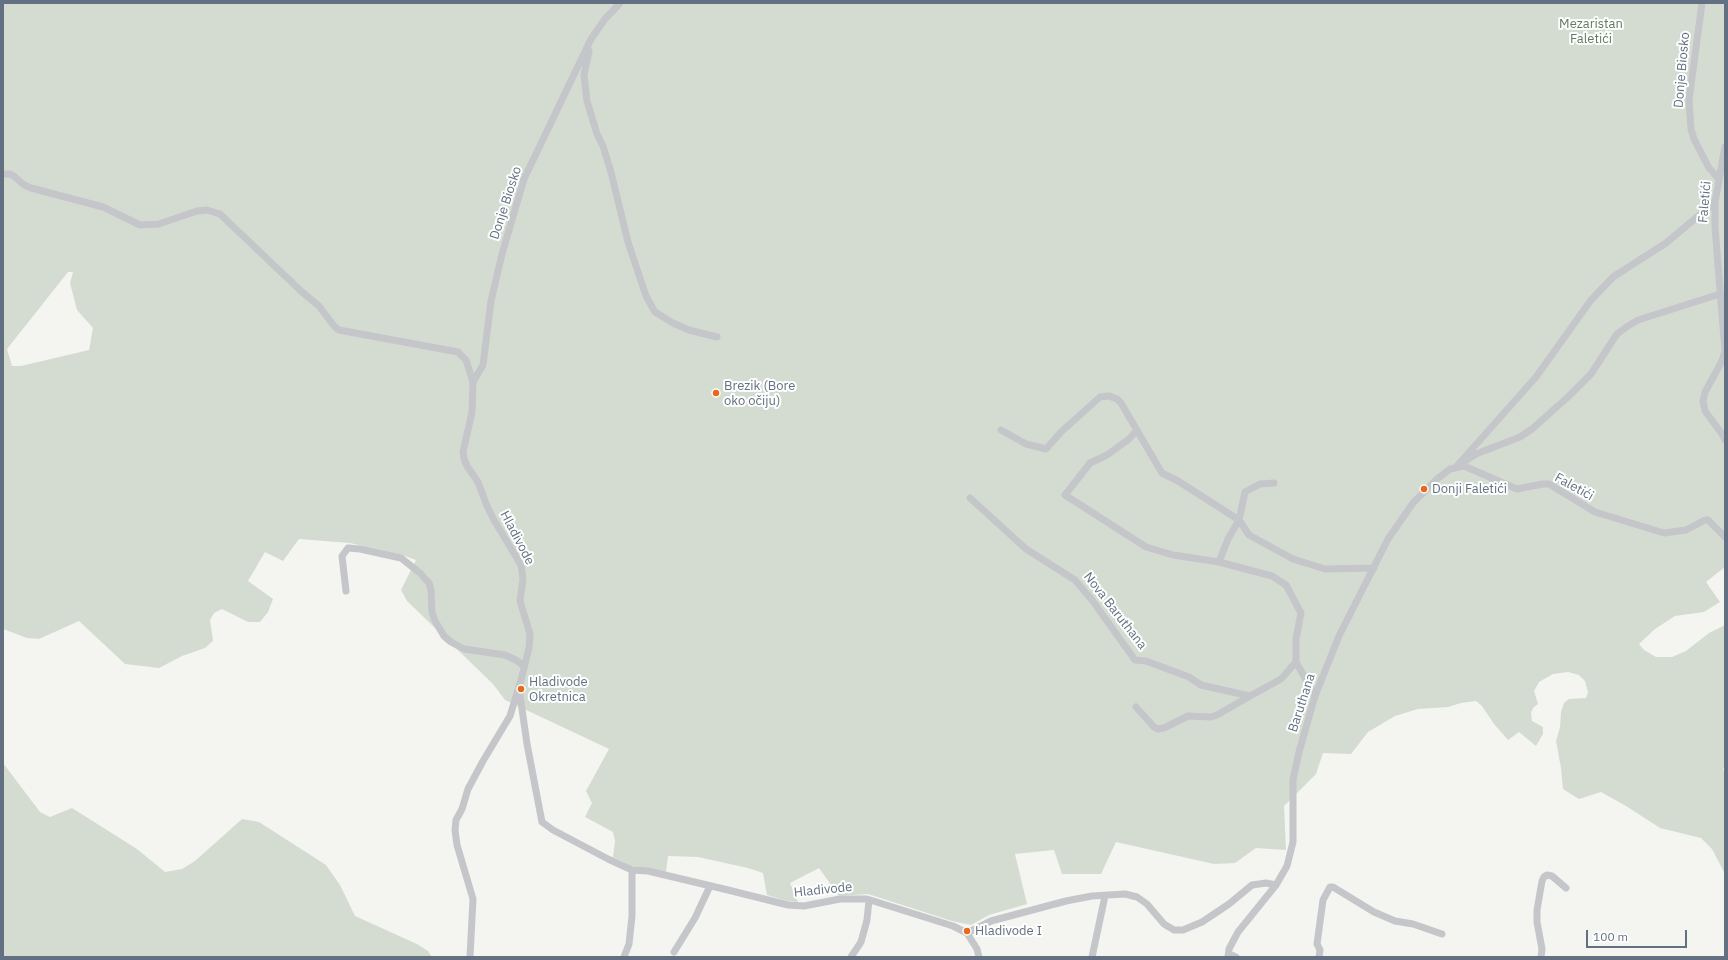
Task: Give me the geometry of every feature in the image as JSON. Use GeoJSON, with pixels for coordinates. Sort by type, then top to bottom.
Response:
{"type":"FeatureCollection","features":[{"type":"Feature","properties":{"kind":"street","name":"Donje Biosko"},"geometry":{"type":"LineString","coordinates":[[473,382],[483,364],[491,301],[502,254],[524,179],[591,39],[605,19],[620,3]]}},
{"type":"Feature","properties":{"kind":"street","name":"Donje Biosko"},"geometry":{"type":"LineString","coordinates":[[1702,3],[1689,100],[1691,129],[1694,139],[1709,168],[1719,179]]}},
{"type":"Feature","properties":{"kind":"street"},"geometry":{"type":"LineString","coordinates":[[591,39],[584,75],[587,101],[611,172],[628,242],[646,296],[655,312],[673,323],[689,330],[717,337]]}},
{"type":"Feature","properties":{"kind":"street","name":"Faletići"},"geometry":{"type":"LineString","coordinates":[[1725,147],[1715,202],[1715,246],[1725,351],[1722,361],[1705,392],[1703,400],[1705,411],[1725,440]]}},
{"type":"Feature","properties":{"kind":"street"},"geometry":{"type":"LineString","coordinates":[[3,174],[15,177],[24,185],[31,188],[103,207],[140,225],[159,224],[197,211],[207,210],[220,214],[302,292],[319,306],[334,326],[339,330],[458,352],[466,360],[473,382]]}},
{"type":"Feature","properties":{"kind":"street"},"geometry":{"type":"LineString","coordinates":[[1456,467],[1536,377],[1591,300],[1613,277],[1666,243],[1715,202]]}},
{"type":"Feature","properties":{"kind":"street"},"geometry":{"type":"LineString","coordinates":[[1456,467],[1476,454],[1520,437],[1532,429],[1591,374],[1617,334],[1628,326],[1638,320],[1720,294]]}},
{"type":"Feature","properties":{"kind":"street","name":"Hladivode"},"geometry":{"type":"LineString","coordinates":[[473,382],[472,412],[463,452],[464,459],[482,489],[483,498],[494,520],[521,565],[523,572],[520,600],[530,634],[529,648],[519,688],[524,726],[542,822],[553,830],[632,870],[648,872],[788,905],[804,906],[847,898],[869,900],[946,924],[967,933]]}},
{"type":"Feature","properties":{"kind":"street"},"geometry":{"type":"LineString","coordinates":[[1001,430],[1026,444],[1046,449],[1061,432],[1104,395],[1117,399],[1121,403],[1144,445],[1162,473],[1178,481],[1238,520],[1249,536],[1293,559],[1325,569],[1374,568]]}},
{"type":"Feature","properties":{"kind":"street"},"geometry":{"type":"LineString","coordinates":[[1137,430],[1130,439],[1107,455],[1090,463],[1065,495],[1146,548],[1219,562],[1272,576],[1286,585],[1301,613],[1296,639],[1296,662],[1315,696]]}},
{"type":"Feature","properties":{"kind":"street","name":"Faletići"},"geometry":{"type":"LineString","coordinates":[[1456,467],[1464,466],[1475,469],[1517,489],[1549,484],[1595,512],[1664,533],[1686,530],[1705,520],[1708,520],[1725,537]]}},
{"type":"Feature","properties":{"kind":"street","name":"Baruthana"},"geometry":{"type":"LineString","coordinates":[[1236,957],[1228,955],[1238,932],[1276,885],[1287,866],[1292,853],[1293,780],[1299,752],[1315,696],[1339,636],[1388,539],[1413,503],[1437,479],[1450,469],[1456,467]]}},
{"type":"Feature","properties":{"kind":"street"},"geometry":{"type":"LineString","coordinates":[[1219,562],[1238,520],[1245,492],[1260,484],[1274,483]]}},
{"type":"Feature","properties":{"kind":"street","name":"Nova Baruthana"},"geometry":{"type":"LineString","coordinates":[[970,498],[1026,549],[1075,580],[1092,600],[1135,660],[1146,661],[1189,676],[1201,685],[1250,696]]}},
{"type":"Feature","properties":{"kind":"street"},"geometry":{"type":"LineString","coordinates":[[346,591],[342,556],[348,548],[360,549],[401,558],[420,573],[429,583],[431,590],[432,612],[435,621],[444,636],[451,642],[464,649],[505,655],[524,666]]}},
{"type":"Feature","properties":{"kind":"street"},"geometry":{"type":"LineString","coordinates":[[1136,707],[1154,727],[1158,729],[1164,728],[1188,716],[1211,717],[1218,715],[1281,679],[1296,662]]}},
{"type":"Feature","properties":{"kind":"street"},"geometry":{"type":"LineString","coordinates":[[470,957],[473,899],[457,846],[455,830],[456,820],[472,782],[510,716],[519,688]]}},
{"type":"Feature","properties":{"kind":"street"},"geometry":{"type":"LineString","coordinates":[[624,957],[629,944],[632,916],[632,870]]}},
{"type":"Feature","properties":{"kind":"street"},"geometry":{"type":"LineString","coordinates":[[1542,957],[1537,922],[1537,910],[1544,876],[1552,876],[1566,888]]}},
{"type":"Feature","properties":{"kind":"street"},"geometry":{"type":"LineString","coordinates":[[979,957],[977,949],[967,933],[991,921],[1066,901],[1125,894],[1137,897],[1147,904],[1164,924],[1174,930],[1183,930],[1202,922],[1229,904],[1252,885],[1266,883],[1276,885]]}},
{"type":"Feature","properties":{"kind":"street"},"geometry":{"type":"LineString","coordinates":[[674,952],[695,918],[710,886]]}},
{"type":"Feature","properties":{"kind":"street"},"geometry":{"type":"LineString","coordinates":[[1319,957],[1320,950],[1317,944],[1323,900],[1330,887],[1333,887],[1374,912],[1395,921],[1413,924],[1442,934]]}},
{"type":"Feature","properties":{"kind":"street"},"geometry":{"type":"LineString","coordinates":[[1092,957],[1104,896]]}},
{"type":"Feature","properties":{"kind":"street"},"geometry":{"type":"LineString","coordinates":[[851,957],[861,942],[867,920],[869,900]]}},
{"type":"Feature","properties":{"kind":"green space","name":"Mezaristan Faletići"},"geometry":{"type":"Polygon","coordinates":[[[3,3],[1725,3],[1725,567],[1706,582],[1720,602],[1704,612],[1675,616],[1655,629],[1639,644],[1644,650],[1656,657],[1672,657],[1686,651],[1709,633],[1725,625],[1725,767],[1723,769],[1725,774],[1725,874],[1712,849],[1701,838],[1660,828],[1601,792],[1579,799],[1563,789],[1556,741],[1560,727],[1561,712],[1564,703],[1569,699],[1586,698],[1588,692],[1585,681],[1579,675],[1568,672],[1553,674],[1539,682],[1534,691],[1538,704],[1533,708],[1531,713],[1532,721],[1543,727],[1543,734],[1536,746],[1519,732],[1508,740],[1494,724],[1482,706],[1476,701],[1448,707],[1418,709],[1395,716],[1368,732],[1351,754],[1323,753],[1316,774],[1284,806],[1286,850],[1256,848],[1235,863],[1214,864],[1116,842],[1101,874],[1062,874],[1054,850],[1015,854],[1027,904],[989,915],[971,925],[952,921],[868,894],[839,896],[819,868],[790,883],[798,902],[787,901],[767,895],[763,873],[748,868],[698,857],[668,856],[666,872],[631,866],[613,857],[615,841],[613,832],[585,817],[592,803],[586,791],[609,749],[505,700],[493,684],[407,601],[401,590],[416,560],[402,555],[350,543],[299,539],[283,561],[265,552],[248,581],[273,599],[268,612],[260,622],[248,622],[222,609],[214,613],[210,620],[213,641],[205,648],[182,656],[159,668],[125,664],[79,621],[39,639],[27,638],[3,629],[3,3]],[[68,272],[7,349],[12,366],[21,366],[89,350],[93,328],[77,310],[70,283],[73,272],[68,272]]]}},
{"type":"Feature","properties":{"kind":"green space"},"geometry":{"type":"Polygon","coordinates":[[[3,763],[40,812],[50,817],[72,808],[137,849],[165,872],[182,869],[195,861],[242,819],[259,822],[326,865],[340,885],[355,916],[417,944],[428,951],[432,957],[3,957],[3,763]]]}},
{"type":"Feature","properties":{"kind":"place","name":"Brezik (Bore oko očiju)"},"geometry":{"type":"Point","coordinates":[716,393]}},
{"type":"Feature","properties":{"kind":"place","name":"Donji Faletići"},"geometry":{"type":"Point","coordinates":[1424,489]}},
{"type":"Feature","properties":{"kind":"place","name":"Hladivode Okretnica"},"geometry":{"type":"Point","coordinates":[521,689]}},
{"type":"Feature","properties":{"kind":"place","name":"Hladivode I"},"geometry":{"type":"Point","coordinates":[967,931]}}]}
